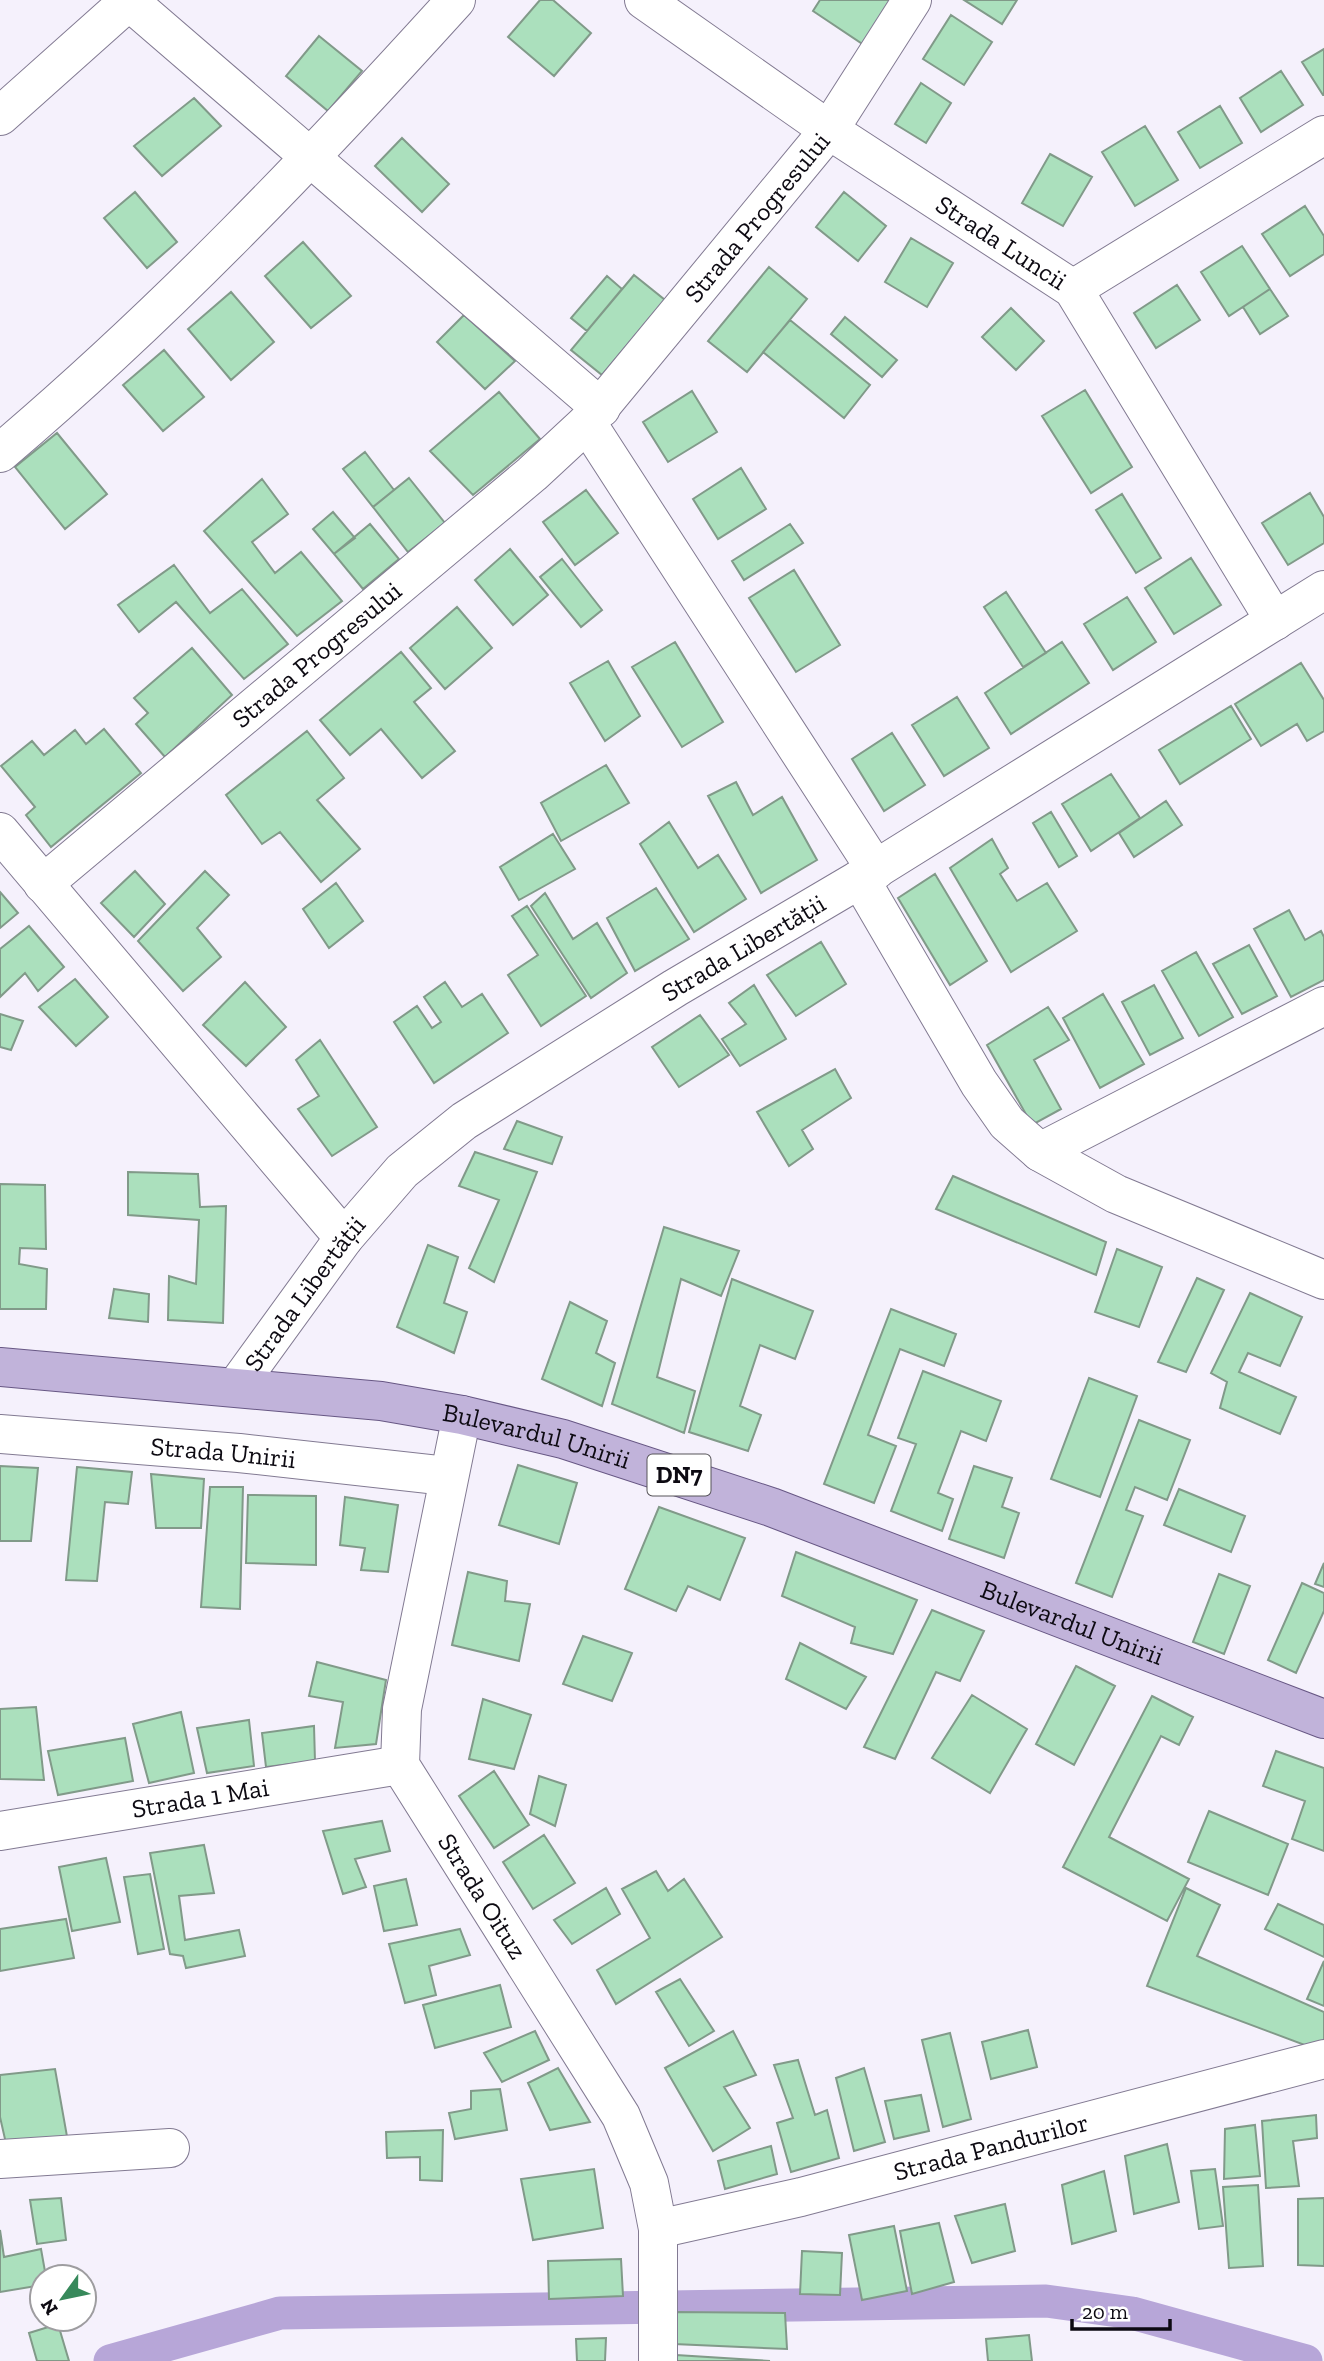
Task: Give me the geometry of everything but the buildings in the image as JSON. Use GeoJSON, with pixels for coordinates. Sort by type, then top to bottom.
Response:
{"type":"FeatureCollection","features":[{"type":"Feature","properties":{"kind":"main road","name":"Bulevardul Unirii"},"geometry":{"type":"LineString","coordinates":[[0,1367],[381,1401],[462,1415],[564,1439],[771,1507],[1324,1719]]}},
{"type":"Feature","properties":{"kind":"street"},"geometry":{"type":"LineString","coordinates":[[0,116],[129,0],[312,159],[594,415],[868,874],[979,1083],[1007,1124],[1040,1152],[1116,1194],[1324,1280]]}},
{"type":"Feature","properties":{"kind":"street"},"geometry":{"type":"LineString","coordinates":[[0,453],[155,316],[312,159],[456,0]]}},
{"type":"Feature","properties":{"kind":"street","name":"Strada Luncii"},"geometry":{"type":"LineString","coordinates":[[643,0],[828,130],[1073,289],[1275,621]]}},
{"type":"Feature","properties":{"kind":"street","name":"Strada Progresului"},"geometry":{"type":"LineString","coordinates":[[43,884],[532,474],[594,415],[828,130],[912,0]]}},
{"type":"Feature","properties":{"kind":"street"},"geometry":{"type":"LineString","coordinates":[[1073,289],[1324,135]]}},
{"type":"Feature","properties":{"kind":"street","name":"Strada Libertății"},"geometry":{"type":"LineString","coordinates":[[236,1387],[344,1238],[402,1171],[464,1121],[663,995],[868,874],[1322,594]]}},
{"type":"Feature","properties":{"kind":"street"},"geometry":{"type":"LineString","coordinates":[[0,832],[344,1238]]}},
{"type":"Feature","properties":{"kind":"street"},"geometry":{"type":"LineString","coordinates":[[1040,1152],[1324,1006]]}},
{"type":"Feature","properties":{"kind":"street"},"geometry":{"type":"LineString","coordinates":[[400,1765],[402,1709],[447,1476],[462,1415]]}},
{"type":"Feature","properties":{"kind":"street","name":"Strada Unirii"},"geometry":{"type":"LineString","coordinates":[[0,1434],[239,1453],[447,1476]]}},
{"type":"Feature","properties":{"kind":"street","name":"Strada 1 Mai"},"geometry":{"type":"LineString","coordinates":[[0,1831],[400,1765]]}},
{"type":"Feature","properties":{"kind":"street","name":"Strada Oituz"},"geometry":{"type":"LineString","coordinates":[[400,1765],[621,2116],[649,2183],[658,2229],[659,2346]]}},
{"type":"Feature","properties":{"kind":"street","name":"Strada Pandurilor"},"geometry":{"type":"LineString","coordinates":[[658,2229],[828,2190],[1324,2059]]}},
{"type":"Feature","properties":{"kind":"street"},"geometry":{"type":"LineString","coordinates":[[0,2159],[170,2148]]}},
{"type":"Feature","properties":{"kind":"waterway"},"geometry":{"type":"LineString","coordinates":[[110,2361],[280,2313],[1046,2301],[1132,2313],[1306,2361]]}}]}
